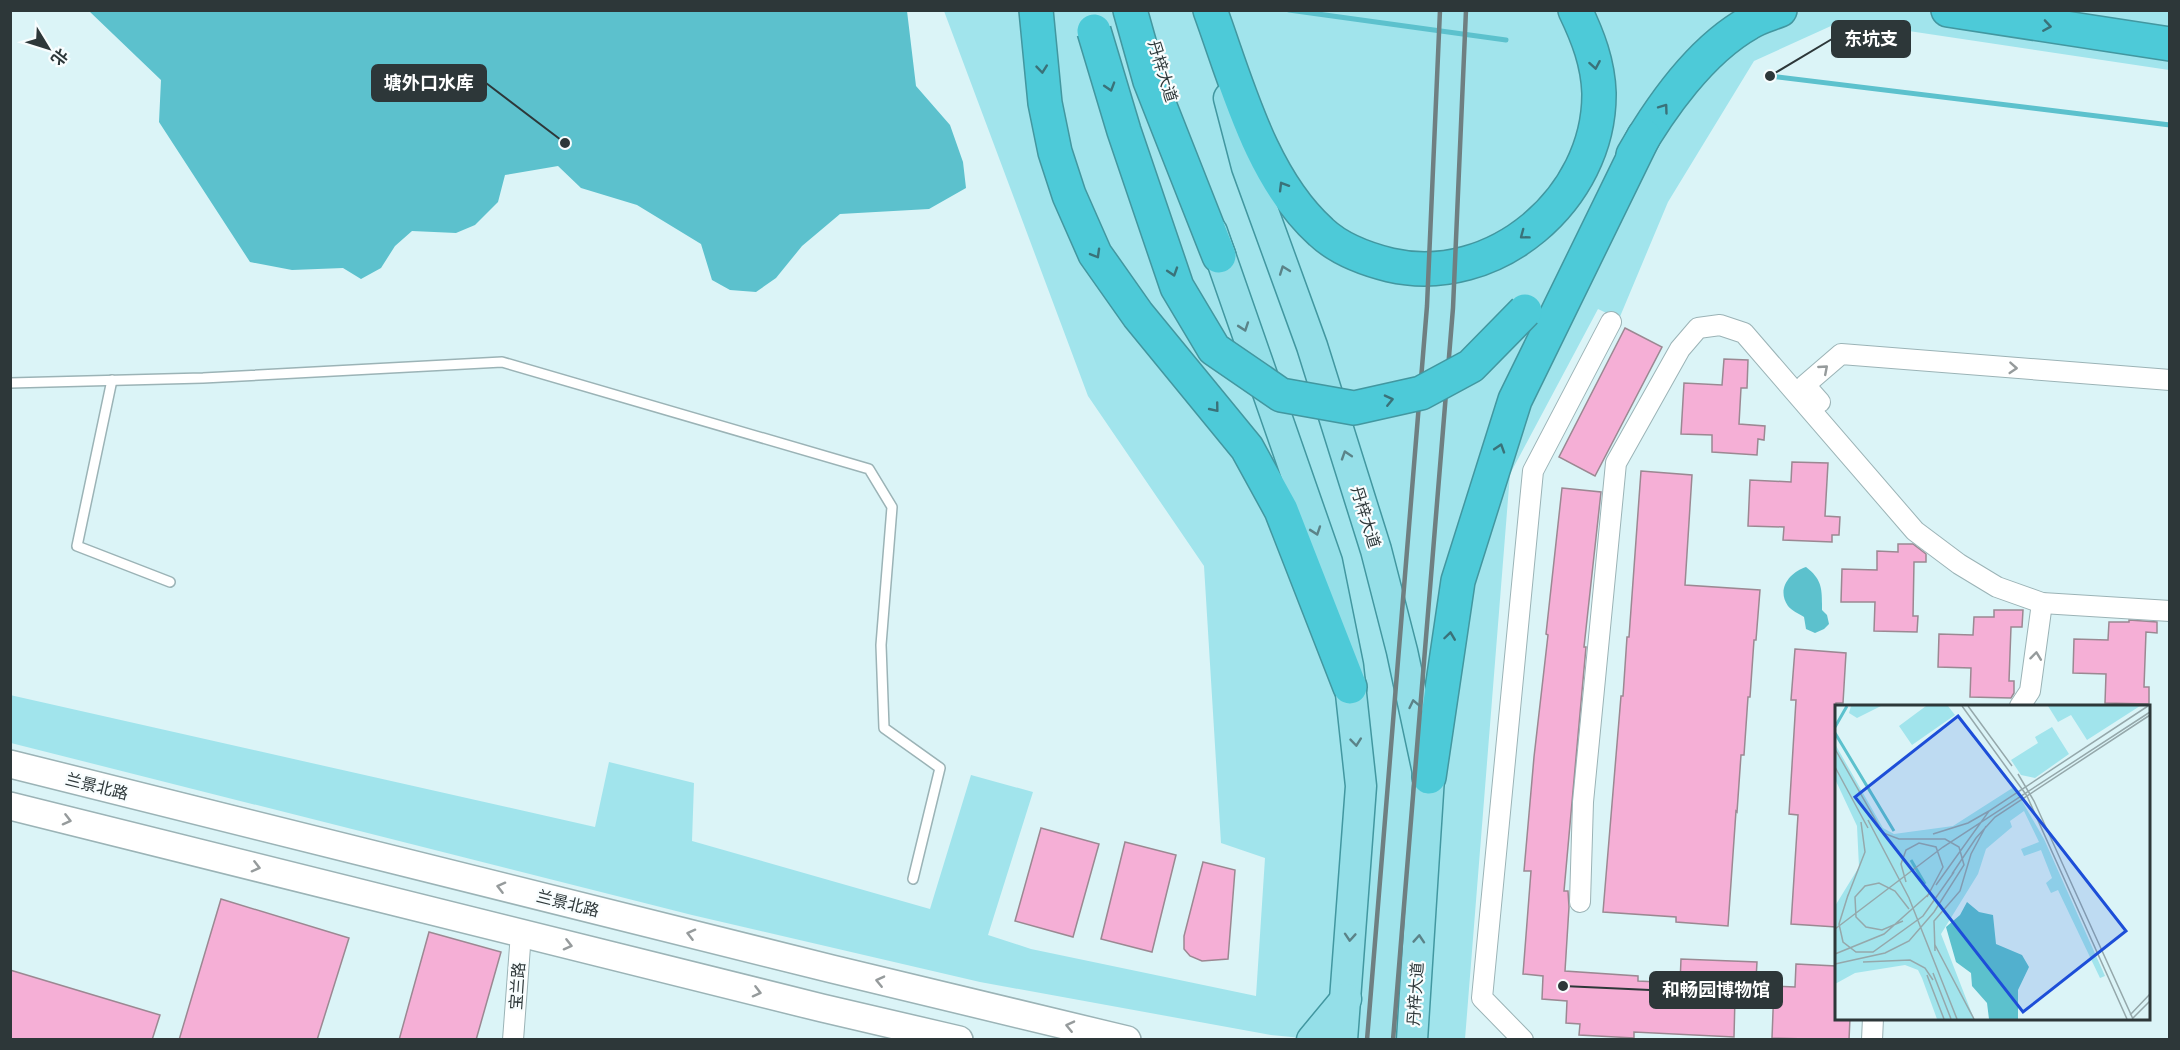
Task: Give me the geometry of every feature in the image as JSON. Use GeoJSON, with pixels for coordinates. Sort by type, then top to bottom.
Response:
{"type":"FeatureCollection","features":[{"type":"Feature","properties":{"kind":"highway"},"geometry":{"type":"LineString","coordinates":[[1036,10],[1046,103],[1055,152],[1069,195],[1095,254],[1138,315],[1247,448],[1281,510],[1350,687]]}},
{"type":"Feature","properties":{"kind":"highway"},"geometry":{"type":"LineString","coordinates":[[1130,10],[1150,81],[1219,256]]}},
{"type":"Feature","properties":{"kind":"highway"},"geometry":{"type":"LineString","coordinates":[[1210,10],[1251,122],[1285,191],[1304,216],[1322,234],[1344,248],[1370,260],[1401,268],[1431,270],[1461,266],[1493,255],[1518,240],[1539,224],[1558,204],[1575,179],[1588,153],[1596,123],[1599,93],[1588,38],[1575,10]]}},
{"type":"Feature","properties":{"kind":"highway"},"geometry":{"type":"LineString","coordinates":[[1090,21],[1124,131],[1178,287],[1214,349],[1281,394],[1354,408],[1421,393],[1471,366],[1568,269],[1644,136],[1693,71],[1720,44],[1750,22],[1780,10]]}},
{"type":"Feature","properties":{"kind":"highway"},"geometry":{"type":"LineString","coordinates":[[1948,10],[2169,44]]}},
{"type":"Feature","properties":{"kind":"highway"},"geometry":{"type":"LineString","coordinates":[[1429,777],[1458,580],[1515,400],[1644,136]]}},
{"type":"Feature","properties":{"kind":"main road","name":"丹梓大道"},"geometry":{"type":"LineString","coordinates":[[1145,10],[1219,256],[1327,562],[1348,666],[1361,786],[1342,1040]]}},
{"type":"Feature","properties":{"kind":"main road","name":"丹梓大道"},"geometry":{"type":"LineString","coordinates":[[1205,10],[1247,167],[1312,346],[1376,549],[1402,651],[1429,777],[1417,1035]]}},
{"type":"Feature","properties":{"kind":"main road","name":"兰景北路"},"geometry":{"type":"LineString","coordinates":[[10,764],[1126,1040]]}},
{"type":"Feature","properties":{"kind":"main road"},"geometry":{"type":"LineString","coordinates":[[10,806],[959,1040]]}},
{"type":"Feature","properties":{"kind":"main road"},"geometry":{"type":"LineString","coordinates":[[1312,1040],[1346,999]]}},
{"type":"Feature","properties":{"kind":"street"},"geometry":{"type":"LineString","coordinates":[[1523,1040],[1482,998],[1533,471],[1611,322]]}},
{"type":"Feature","properties":{"kind":"street"},"geometry":{"type":"LineString","coordinates":[[1580,903],[1582,802],[1616,463],[1680,349],[1698,328],[1720,325],[1744,333],[1915,531],[1959,564],[1998,587],[2042,603],[2169,611]]}},
{"type":"Feature","properties":{"kind":"street"},"geometry":{"type":"LineString","coordinates":[[2169,380],[1841,354],[1805,385],[1922,523],[1965,555],[2002,578],[2045,593],[2169,601]]}},
{"type":"Feature","properties":{"kind":"street"},"geometry":{"type":"LineString","coordinates":[[2021,705],[2030,691],[2032,682],[2042,603]]}},
{"type":"Feature","properties":{"kind":"street","name":"宝兰路"},"geometry":{"type":"LineString","coordinates":[[513,1040],[521,933]]}},
{"type":"Feature","properties":{"kind":"street"},"geometry":{"type":"LineString","coordinates":[[1872,1040],[1874,1020]]}},
{"type":"Feature","properties":{"kind":"lane"},"geometry":{"type":"LineString","coordinates":[[10,383],[202,378],[502,362],[869,470],[892,507],[880,645],[884,728],[940,768],[913,879]]}},
{"type":"Feature","properties":{"kind":"lane"},"geometry":{"type":"LineString","coordinates":[[112,380],[77,546],[170,582]]}},
{"type":"Feature","properties":{"kind":"shaded area"},"geometry":{"type":"Polygon","coordinates":[[[89,11],[907,11],[916,86],[950,125],[963,162],[966,188],[929,209],[840,214],[802,246],[776,278],[756,292],[730,290],[712,280],[701,244],[637,205],[581,188],[558,166],[505,175],[498,202],[475,225],[456,233],[412,231],[395,246],[381,268],[361,279],[343,268],[292,270],[250,262],[159,122],[161,80],[89,11]]]}},
{"type":"Feature","properties":{"kind":"shaded area"},"geometry":{"type":"Polygon","coordinates":[[[944,11],[2169,11],[2169,70],[1842,21],[1754,61],[1668,202],[1619,319],[1598,309],[1510,474],[1465,1039],[1323,1040],[1271,1035],[980,982],[692,915],[11,743],[10,695],[595,827],[609,762],[694,783],[692,841],[930,909],[971,775],[1033,792],[988,935],[1031,949],[1256,996],[1265,858],[1221,843],[1204,566],[1088,396],[944,11]]]}},
{"type":"Feature","properties":{"kind":"shaded area"},"geometry":{"type":"Polygon","coordinates":[[[1806,567],[1819,581],[1822,610],[1827,615],[1829,624],[1815,633],[1806,629],[1804,617],[1788,606],[1784,593],[1786,582],[1790,577],[1806,567]]]}},
{"type":"Feature","properties":{"kind":"building"},"geometry":{"type":"Polygon","coordinates":[[[1625,328],[1662,347],[1595,476],[1559,457],[1625,328]]]}},
{"type":"Feature","properties":{"kind":"building"},"geometry":{"type":"Polygon","coordinates":[[[1724,359],[1748,360],[1747,388],[1741,388],[1739,424],[1765,426],[1764,440],[1758,439],[1757,455],[1712,452],[1712,435],[1681,434],[1684,383],[1722,385],[1724,359]]]}},
{"type":"Feature","properties":{"kind":"building"},"geometry":{"type":"Polygon","coordinates":[[[1792,462],[1828,463],[1825,516],[1840,517],[1839,535],[1832,535],[1832,542],[1783,540],[1784,527],[1748,526],[1750,480],[1791,482],[1792,462]]]}},
{"type":"Feature","properties":{"kind":"building"},"geometry":{"type":"Polygon","coordinates":[[[1641,471],[1692,475],[1685,585],[1760,590],[1744,755],[1741,755],[1728,926],[1676,922],[1676,917],[1603,912],[1621,696],[1623,696],[1627,637],[1629,637],[1641,471]]]}},
{"type":"Feature","properties":{"kind":"building"},"geometry":{"type":"Polygon","coordinates":[[[1562,488],[1601,492],[1584,647],[1586,647],[1564,891],[1568,891],[1569,907],[1565,971],[1638,976],[1638,981],[1680,983],[1681,959],[1757,962],[1755,997],[1735,997],[1734,1037],[1634,1032],[1634,1038],[1579,1035],[1580,1024],[1566,1023],[1567,1001],[1542,999],[1543,976],[1523,974],[1531,871],[1524,871],[1562,488]]]}},
{"type":"Feature","properties":{"kind":"building"},"geometry":{"type":"Polygon","coordinates":[[[1898,544],[1913,544],[1926,554],[1926,562],[1914,562],[1913,616],[1918,616],[1917,632],[1874,631],[1875,602],[1841,602],[1842,569],[1877,570],[1877,551],[1898,552],[1898,544]]]}},
{"type":"Feature","properties":{"kind":"building"},"geometry":{"type":"Polygon","coordinates":[[[1994,610],[2023,610],[2022,627],[2011,627],[2009,681],[2014,681],[2014,693],[2011,698],[1970,697],[1971,668],[1938,667],[1939,634],[1973,635],[1974,617],[1994,617],[1994,610]]]}},
{"type":"Feature","properties":{"kind":"building"},"geometry":{"type":"Polygon","coordinates":[[[2129,620],[2157,622],[2157,633],[2146,632],[2144,687],[2149,687],[2149,704],[2105,703],[2106,674],[2073,673],[2074,639],[2108,640],[2109,622],[2129,622],[2129,620]]]}},
{"type":"Feature","properties":{"kind":"building"},"geometry":{"type":"Polygon","coordinates":[[[1795,649],[1846,653],[1843,703],[1835,705],[1835,927],[1791,924],[1798,815],[1789,814],[1796,700],[1791,700],[1795,649]]]}},
{"type":"Feature","properties":{"kind":"building"},"geometry":{"type":"Polygon","coordinates":[[[1041,828],[1099,844],[1073,937],[1015,921],[1041,828]]]}},
{"type":"Feature","properties":{"kind":"building"},"geometry":{"type":"Polygon","coordinates":[[[1125,842],[1176,855],[1152,952],[1101,939],[1125,842]]]}},
{"type":"Feature","properties":{"kind":"building"},"geometry":{"type":"Polygon","coordinates":[[[1203,862],[1235,870],[1228,959],[1202,961],[1190,956],[1184,949],[1184,936],[1203,862]]]}},
{"type":"Feature","properties":{"kind":"building"},"geometry":{"type":"Polygon","coordinates":[[[221,899],[349,938],[317,1040],[179,1040],[221,899]]]}},
{"type":"Feature","properties":{"kind":"building"},"geometry":{"type":"Polygon","coordinates":[[[429,932],[501,952],[476,1040],[399,1040],[429,932]]]}},
{"type":"Feature","properties":{"kind":"building"},"geometry":{"type":"Polygon","coordinates":[[[1796,964],[1835,966],[1835,1020],[1850,1020],[1849,1040],[1772,1038],[1774,986],[1795,987],[1796,964]]]}},
{"type":"Feature","properties":{"kind":"building"},"geometry":{"type":"Polygon","coordinates":[[[10,970],[160,1015],[152,1040],[10,1040],[10,970]]]}},
{"type":"Feature","properties":{"kind":"waterway"},"geometry":{"type":"LineString","coordinates":[[1289,10],[1506,40]]}},
{"type":"Feature","properties":{"kind":"waterway"},"geometry":{"type":"LineString","coordinates":[[1770,76],[2170,125]]}},
{"type":"Feature","properties":{"kind":"railway"},"geometry":{"type":"LineString","coordinates":[[1367,1040],[1427,306],[1440,10]]}},
{"type":"Feature","properties":{"kind":"railway"},"geometry":{"type":"LineString","coordinates":[[1393,1040],[1453,308],[1466,10]]}},
{"type":"Feature","properties":{"kind":"place","name":"东坑支"},"geometry":{"type":"Point","coordinates":[1770,76]}},
{"type":"Feature","properties":{"kind":"place","name":"塘外口水库"},"geometry":{"type":"Point","coordinates":[565,143]}},
{"type":"Feature","properties":{"kind":"place","name":"和畅园博物馆"},"geometry":{"type":"Point","coordinates":[1563,986]}}]}
